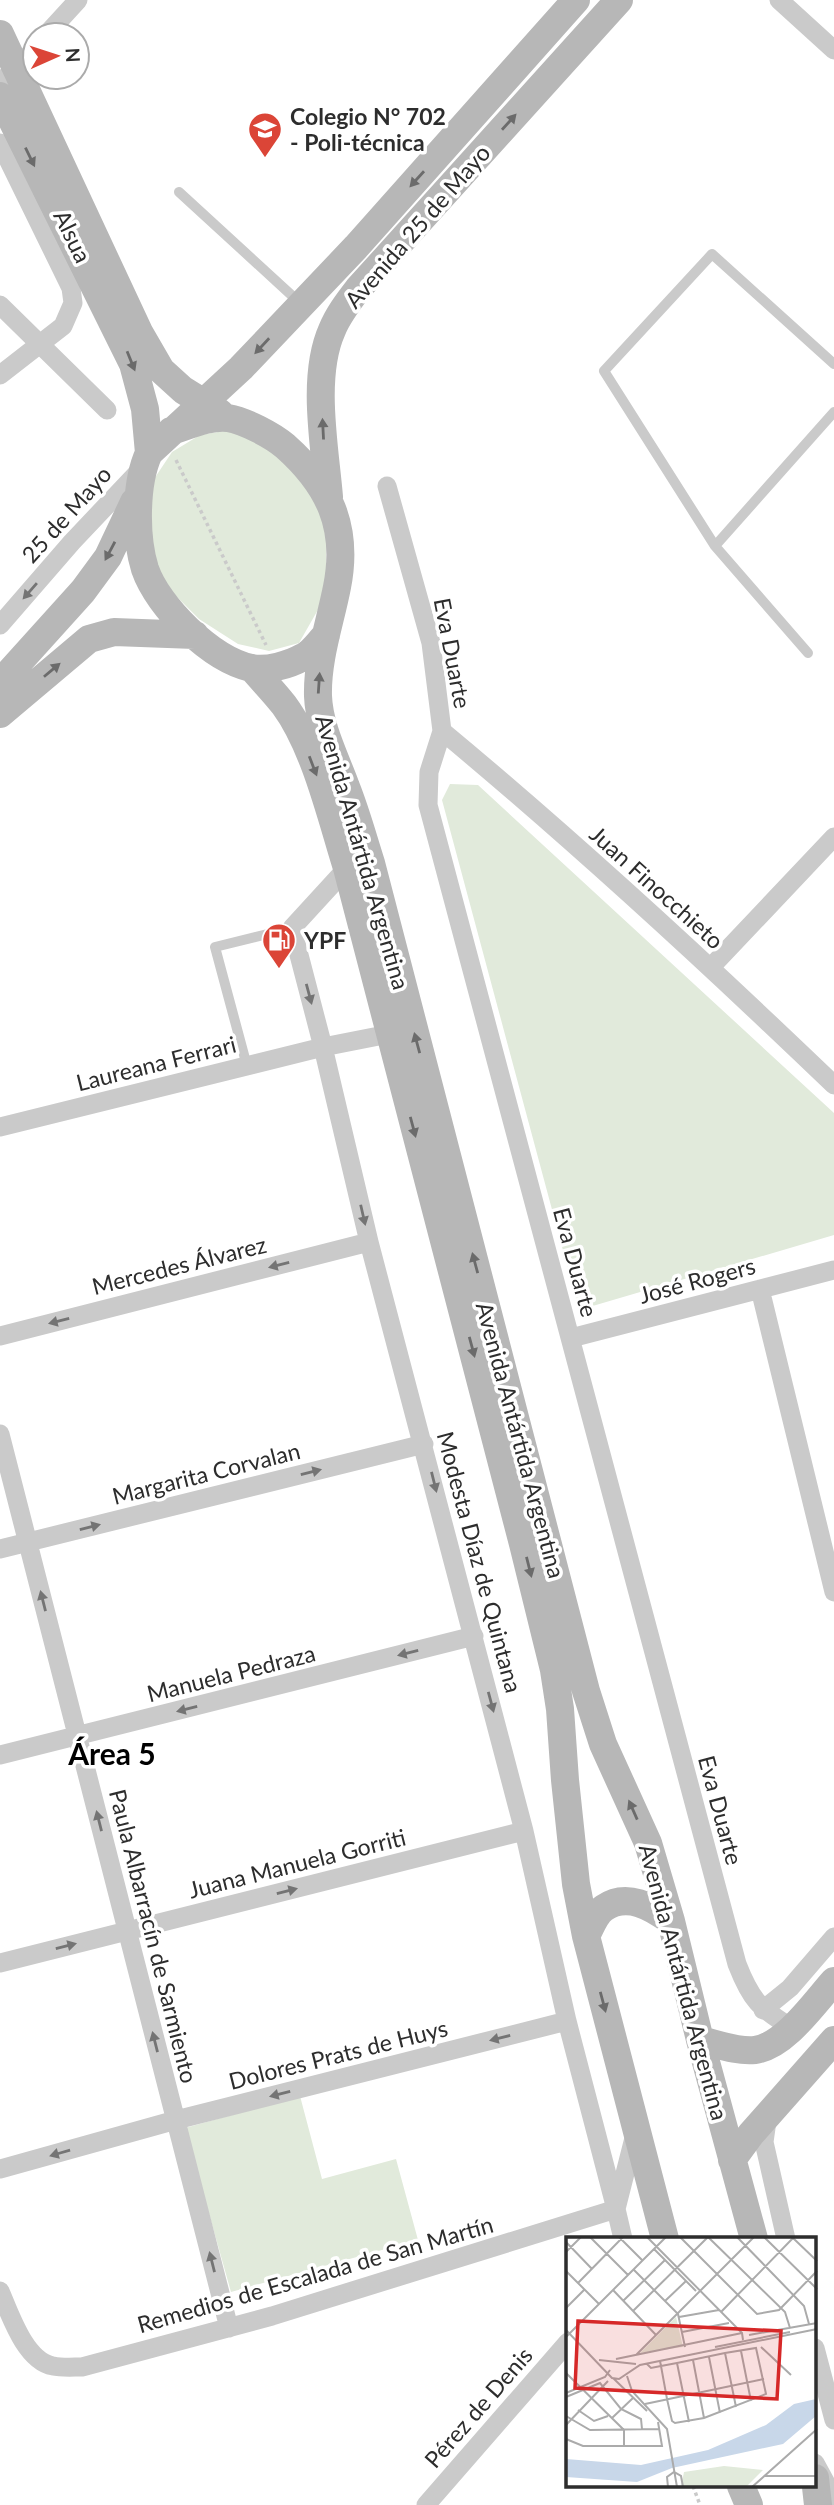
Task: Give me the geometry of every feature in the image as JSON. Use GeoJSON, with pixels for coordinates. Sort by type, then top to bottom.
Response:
{"type":"FeatureCollection","features":[{"type":"Feature","properties":{"kind":"main road","name":"Avenida 25 de Mayo"},"geometry":{"type":"LineString","coordinates":[[0,683],[83,591],[108,557],[155,459],[204,403],[356,247],[576,0]]}},
{"type":"Feature","properties":{"kind":"main road","name":"Avenida 25 de Mayo"},"geometry":{"type":"LineString","coordinates":[[329,497],[322,374],[331,332],[342,312],[358,289],[619,0]]}},
{"type":"Feature","properties":{"kind":"main road"},"geometry":{"type":"LineString","coordinates":[[0,34],[8,75],[161,370],[183,390],[228,418],[273,436],[304,462],[329,497]]}},
{"type":"Feature","properties":{"kind":"main road"},"geometry":{"type":"LineString","coordinates":[[0,96],[133,364],[155,459],[138,536],[145,570],[163,604],[214,651],[265,668],[304,657],[326,635]]}},
{"type":"Feature","properties":{"kind":"main road"},"geometry":{"type":"LineString","coordinates":[[155,459],[207,420],[228,418]]}},
{"type":"Feature","properties":{"kind":"main road","name":"Avenida Antártida Argentina"},"geometry":{"type":"LineString","coordinates":[[329,497],[341,554],[338,584],[319,674],[318,698],[323,724],[371,863],[586,1691],[603,1744],[648,1843],[753,2237]]}},
{"type":"Feature","properties":{"kind":"main road"},"geometry":{"type":"LineString","coordinates":[[0,714],[89,639],[114,632],[195,635]]}},
{"type":"Feature","properties":{"kind":"main road","name":"Avenida Antártida Argentina"},"geometry":{"type":"LineString","coordinates":[[265,668],[300,732],[323,790],[346,867],[523,1544],[554,1671],[576,1884],[586,1936],[664,2237]]}},
{"type":"Feature","properties":{"kind":"main road"},"geometry":{"type":"LineString","coordinates":[[586,1936],[597,1916],[605,1908],[617,1903],[635,1901],[650,1906],[671,1921]]}},
{"type":"Feature","properties":{"kind":"main road"},"geometry":{"type":"LineString","coordinates":[[700,2040],[737,2049],[755,2050],[774,2043],[792,2028],[834,1981]]}},
{"type":"Feature","properties":{"kind":"main road"},"geometry":{"type":"LineString","coordinates":[[732,2160],[751,2134],[834,2040]]}},
{"type":"Feature","properties":{"kind":"main road"},"geometry":{"type":"LineString","coordinates":[[816,2487],[818,2505]]}},
{"type":"Feature","properties":{"kind":"main road"},"geometry":{"type":"LineString","coordinates":[[742,2488],[748,2505]]}},
{"type":"Feature","properties":{"kind":"street"},"geometry":{"type":"LineString","coordinates":[[59,21],[78,0]]}},
{"type":"Feature","properties":{"kind":"street"},"geometry":{"type":"LineString","coordinates":[[779,0],[834,50]]}},
{"type":"Feature","properties":{"kind":"street"},"geometry":{"type":"LineString","coordinates":[[8,75],[21,62]]}},
{"type":"Feature","properties":{"kind":"street","name":"Alsua"},"geometry":{"type":"LineString","coordinates":[[0,143],[71,288],[73,303],[63,326],[42,345],[0,375]]}},
{"type":"Feature","properties":{"kind":"street"},"geometry":{"type":"LineString","coordinates":[[0,305],[107,410]]}},
{"type":"Feature","properties":{"kind":"street","name":"25 de Mayo"},"geometry":{"type":"LineString","coordinates":[[0,625],[72,542],[155,459]]}},
{"type":"Feature","properties":{"kind":"street","name":"Eva Duarte"},"geometry":{"type":"LineString","coordinates":[[387,486],[431,643],[442,731],[429,772],[428,805],[737,1964],[747,1991],[763,2010],[792,2028]]}},
{"type":"Feature","properties":{"kind":"street","name":"Juan Finocchieto"},"geometry":{"type":"LineString","coordinates":[[442,731],[711,967],[834,1085]]}},
{"type":"Feature","properties":{"kind":"street"},"geometry":{"type":"LineString","coordinates":[[711,967],[834,836]]}},
{"type":"Feature","properties":{"kind":"street"},"geometry":{"type":"LineString","coordinates":[[292,928],[346,867]]}},
{"type":"Feature","properties":{"kind":"street","name":"Modesta Díaz de Quintana"},"geometry":{"type":"LineString","coordinates":[[292,928],[369,1242],[524,1830],[567,2021],[623,2237]]}},
{"type":"Feature","properties":{"kind":"street","name":"Laureana Ferrari"},"geometry":{"type":"LineString","coordinates":[[0,1128],[323,1047],[389,1034]]}},
{"type":"Feature","properties":{"kind":"street","name":"Mercedes Álvarez"},"geometry":{"type":"LineString","coordinates":[[0,1336],[369,1242]]}},
{"type":"Feature","properties":{"kind":"street","name":"José Rogers"},"geometry":{"type":"LineString","coordinates":[[571,1338],[834,1270]]}},
{"type":"Feature","properties":{"kind":"street"},"geometry":{"type":"LineString","coordinates":[[760,1289],[834,1592]]}},
{"type":"Feature","properties":{"kind":"street","name":"Paula Albarracín de Sarmiento"},"geometry":{"type":"LineString","coordinates":[[0,1434],[229,2328]]}},
{"type":"Feature","properties":{"kind":"street","name":"Margarita Corvalan"},"geometry":{"type":"LineString","coordinates":[[0,1549],[424,1444]]}},
{"type":"Feature","properties":{"kind":"street","name":"Manuela Pedraza"},"geometry":{"type":"LineString","coordinates":[[0,1755],[474,1636]]}},
{"type":"Feature","properties":{"kind":"street","name":"Juana Manuela Gorriti"},"geometry":{"type":"LineString","coordinates":[[0,1963],[524,1830]]}},
{"type":"Feature","properties":{"kind":"street"},"geometry":{"type":"LineString","coordinates":[[763,2010],[790,1988],[834,1937]]}},
{"type":"Feature","properties":{"kind":"street","name":"Dolores Prats de Huys"},"geometry":{"type":"LineString","coordinates":[[0,2169],[176,2120],[567,2021]]}},
{"type":"Feature","properties":{"kind":"street"},"geometry":{"type":"LineString","coordinates":[[768,2114],[764,2143],[786,2237]]}},
{"type":"Feature","properties":{"kind":"street"},"geometry":{"type":"LineString","coordinates":[[616,2209],[636,2130]]}},
{"type":"Feature","properties":{"kind":"street","name":"Remedios de Escalada de San Martín"},"geometry":{"type":"LineString","coordinates":[[0,2291],[15,2326],[30,2351],[51,2366],[82,2367],[229,2328],[616,2209]]}},
{"type":"Feature","properties":{"kind":"street","name":"Pérez de Denis"},"geometry":{"type":"LineString","coordinates":[[426,2505],[566,2344]]}},
{"type":"Feature","properties":{"kind":"street"},"geometry":{"type":"LineString","coordinates":[[816,2352],[834,2420]]}},
{"type":"Feature","properties":{"kind":"street"},"geometry":{"type":"LineString","coordinates":[[816,2465],[834,2498]]}},
{"type":"Feature","properties":{"kind":"lane"},"geometry":{"type":"LineString","coordinates":[[179,192],[302,304]]}},
{"type":"Feature","properties":{"kind":"lane"},"geometry":{"type":"LineString","coordinates":[[808,653],[715,546],[604,371],[712,254],[834,364]]}},
{"type":"Feature","properties":{"kind":"lane"},"geometry":{"type":"LineString","coordinates":[[715,546],[834,412]]}},
{"type":"Feature","properties":{"kind":"lane"},"geometry":{"type":"LineString","coordinates":[[247,1066],[215,947],[292,928]]}},
{"type":"Feature","properties":{"kind":"path"},"geometry":{"type":"LineString","coordinates":[[155,459],[265,668]]}},
{"type":"Feature","properties":{"kind":"path"},"geometry":{"type":"LineString","coordinates":[[694,2488],[700,2505]]}},
{"type":"Feature","properties":{"kind":"green space"},"geometry":{"type":"Polygon","coordinates":[[[230,430],[281,455],[317,499],[326,532],[326,574],[319,608],[299,643],[269,651],[238,644],[199,619],[161,581],[146,532],[154,479],[172,452],[200,435],[230,430]]]}},
{"type":"Feature","properties":{"kind":"green space"},"geometry":{"type":"Polygon","coordinates":[[[450,784],[478,785],[834,1113],[834,1235],[579,1310],[442,800],[450,784]]]}},
{"type":"Feature","properties":{"kind":"green space"},"geometry":{"type":"Polygon","coordinates":[[[300,2096],[322,2179],[396,2159],[418,2240],[231,2292],[185,2128],[300,2096]]]}},
{"type":"Feature","properties":{"kind":"place","name":"Colegio N° 702 - Poli-técnica"},"geometry":{"type":"Point","coordinates":[265,159]}},
{"type":"Feature","properties":{"kind":"place","name":"YPF"},"geometry":{"type":"Point","coordinates":[279,970]}},
{"type":"Feature","properties":{"kind":"district","name":"Área 5"},"geometry":{"type":"Point","coordinates":[112,1753]}}]}
